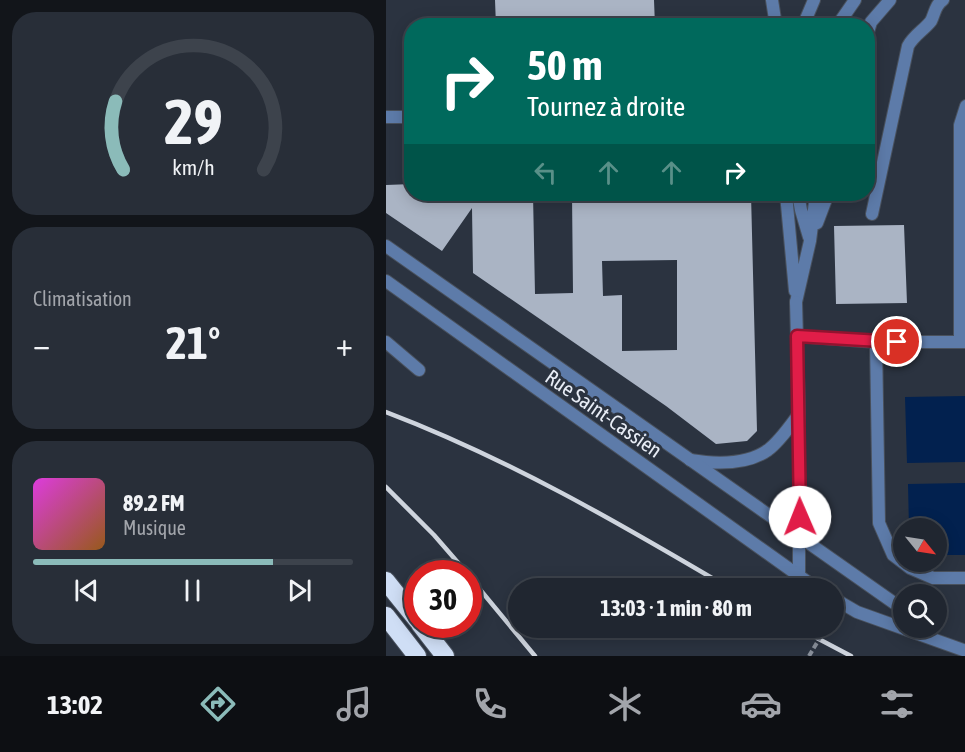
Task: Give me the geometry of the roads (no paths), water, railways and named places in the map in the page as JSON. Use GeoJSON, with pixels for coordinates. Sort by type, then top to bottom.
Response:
{"type":"FeatureCollection","features":[{"type":"Feature","properties":{"kind":"highway"},"geometry":{"type":"LineString","coordinates":[[386,581],[404,603]]}},
{"type":"Feature","properties":{"kind":"highway"},"geometry":{"type":"LineString","coordinates":[[386,616],[417,656]]}},
{"type":"Feature","properties":{"kind":"highway"},"geometry":{"type":"LineString","coordinates":[[431,638],[445,656]]}},
{"type":"Feature","properties":{"kind":"street"},"geometry":{"type":"LineString","coordinates":[[772,0],[775,18]]}},
{"type":"Feature","properties":{"kind":"street"},"geometry":{"type":"LineString","coordinates":[[806,18],[814,0]]}},
{"type":"Feature","properties":{"kind":"street"},"geometry":{"type":"LineString","coordinates":[[842,18],[855,0]]}},
{"type":"Feature","properties":{"kind":"street"},"geometry":{"type":"LineString","coordinates":[[875,19],[890,0]]}},
{"type":"Feature","properties":{"kind":"street"},"geometry":{"type":"LineString","coordinates":[[875,200],[908,46],[931,20],[938,1]]}},
{"type":"Feature","properties":{"kind":"street"},"geometry":{"type":"LineString","coordinates":[[797,336],[876,342],[963,342],[960,124],[965,106]]}},
{"type":"Feature","properties":{"kind":"street"},"geometry":{"type":"LineString","coordinates":[[386,117],[404,117]]}},
{"type":"Feature","properties":{"kind":"street"},"geometry":{"type":"LineString","coordinates":[[786,201],[796,302],[799,578]]}},
{"type":"Feature","properties":{"kind":"street"},"geometry":{"type":"LineString","coordinates":[[799,201],[810,241]]}},
{"type":"Feature","properties":{"kind":"street"},"geometry":{"type":"LineString","coordinates":[[796,302],[810,241],[815,201]]}},
{"type":"Feature","properties":{"kind":"street"},"geometry":{"type":"LineString","coordinates":[[810,241],[825,201]]}},
{"type":"Feature","properties":{"kind":"street"},"geometry":{"type":"LineString","coordinates":[[872,214],[875,201]]}},
{"type":"Feature","properties":{"kind":"street","name":"Rue Saint-Cassien"},"geometry":{"type":"LineString","coordinates":[[386,246],[893,602]]}},
{"type":"Feature","properties":{"kind":"street","name":"Rue Saint-Cassien"},"geometry":{"type":"LineString","coordinates":[[386,281],[799,578]]}},
{"type":"Feature","properties":{"kind":"street"},"geometry":{"type":"LineString","coordinates":[[386,342],[419,370]]}},
{"type":"Feature","properties":{"kind":"street"},"geometry":{"type":"LineString","coordinates":[[876,342],[879,523],[893,555],[910,568],[934,578],[965,578]]}},
{"type":"Feature","properties":{"kind":"street"},"geometry":{"type":"LineString","coordinates":[[689,460],[713,464],[758,455],[775,443],[799,414]]}},
{"type":"Feature","properties":{"kind":"street"},"geometry":{"type":"LineString","coordinates":[[844,604],[857,612],[960,650]]}},
{"type":"Feature","properties":{"kind":"street"},"geometry":{"type":"LineString","coordinates":[[942,638],[960,650]]}},
{"type":"Feature","properties":{"kind":"water"},"geometry":{"type":"Polygon","coordinates":[[[965,396],[965,462],[907,463],[905,397],[965,396]]]}},
{"type":"Feature","properties":{"kind":"water"},"geometry":{"type":"Polygon","coordinates":[[[965,483],[965,555],[947,555],[947,518],[909,518],[908,484],[965,483]]]}},
{"type":"Feature","properties":{"kind":"railway"},"geometry":{"type":"LineString","coordinates":[[386,412],[519,471],[604,516],[712,578]]}},
{"type":"Feature","properties":{"kind":"railway"},"geometry":{"type":"LineString","coordinates":[[386,487],[456,560]]}},
{"type":"Feature","properties":{"kind":"railway"},"geometry":{"type":"LineString","coordinates":[[482,592],[535,656]]}},
{"type":"Feature","properties":{"kind":"railway"},"geometry":{"type":"LineString","coordinates":[[817,638],[851,656]]}}]}
